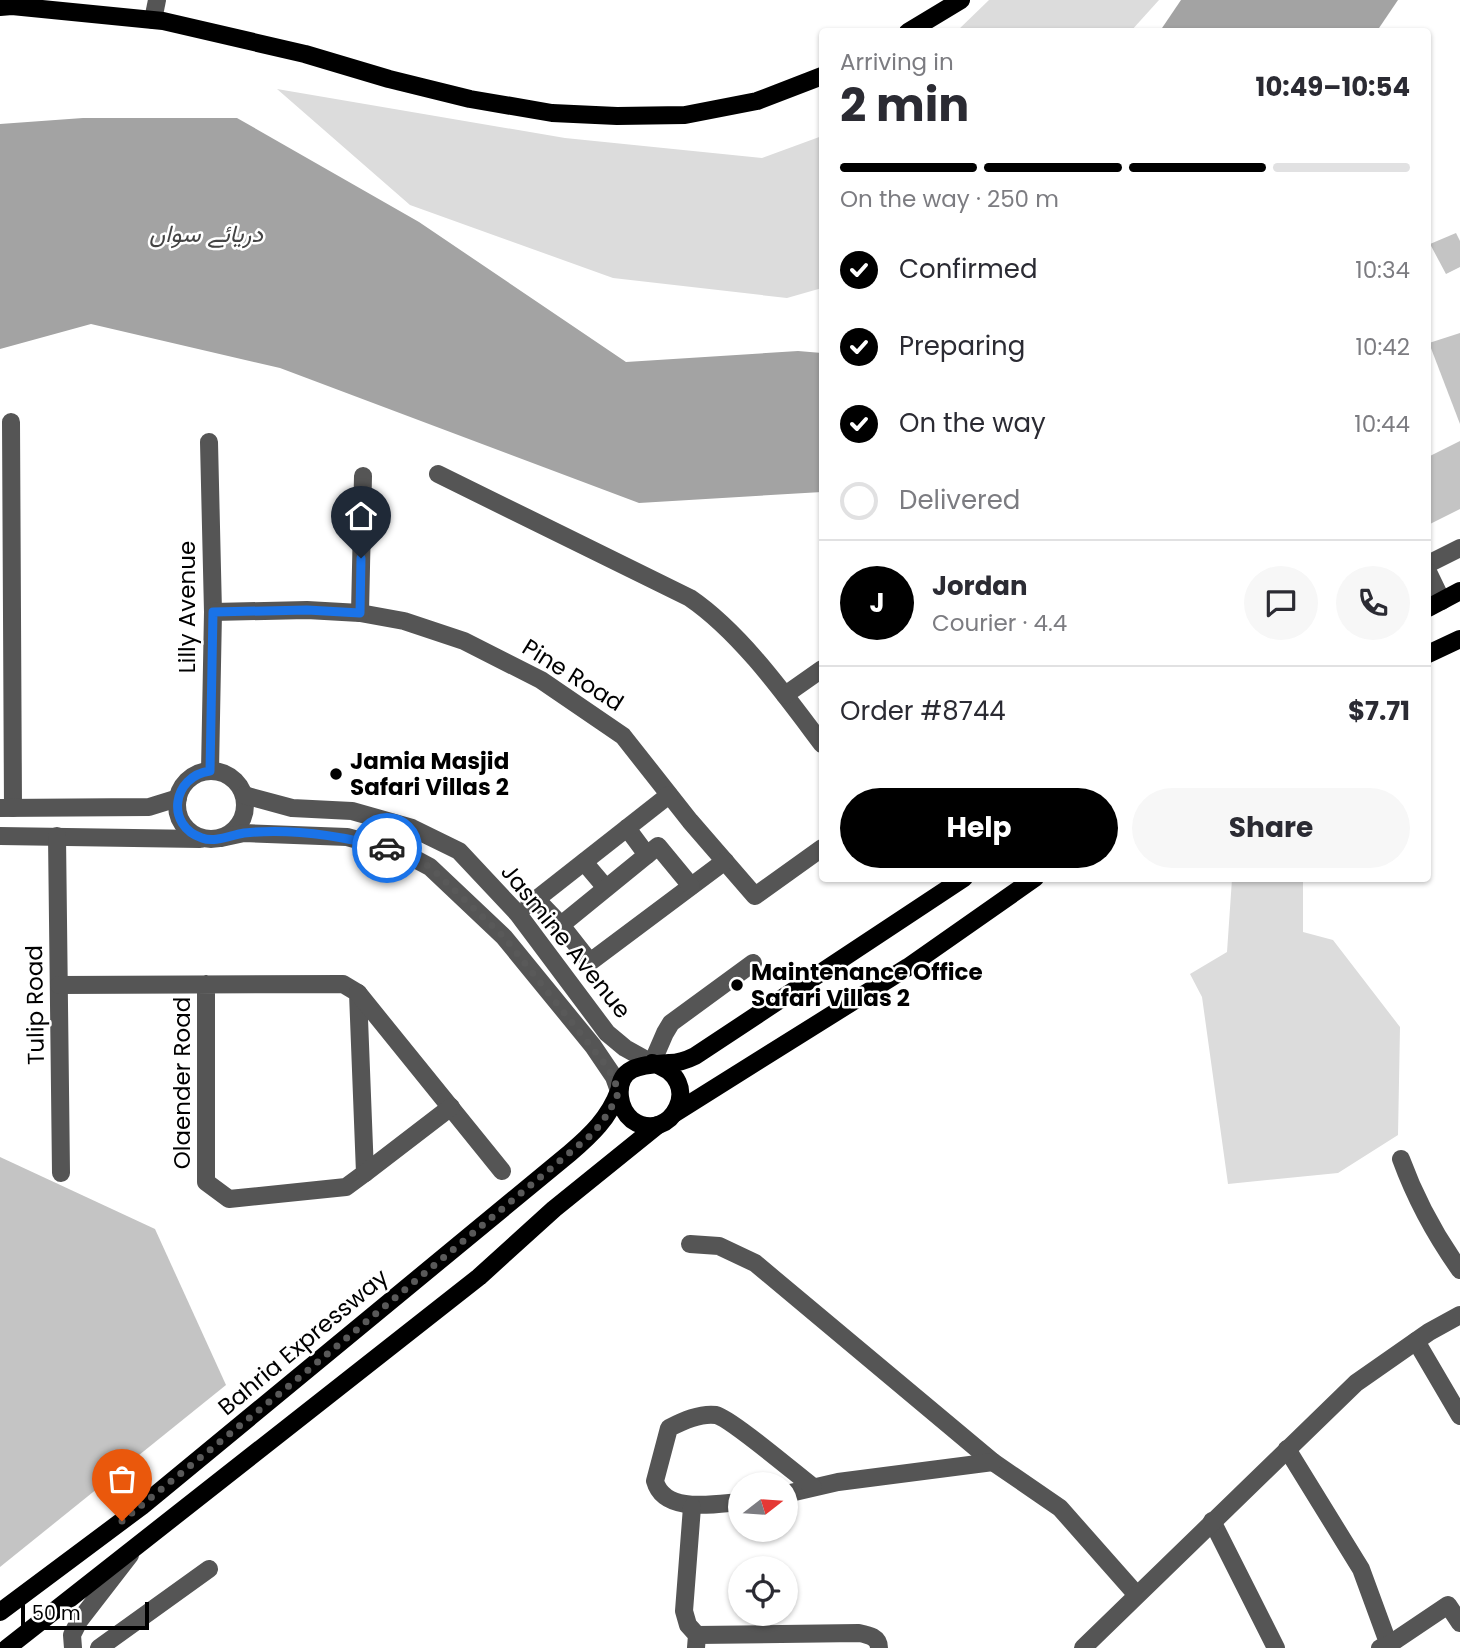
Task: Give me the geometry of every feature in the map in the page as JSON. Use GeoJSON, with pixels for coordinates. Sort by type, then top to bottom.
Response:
{"type":"FeatureCollection","features":[{"type":"Feature","properties":{"kind":"main road"},"geometry":{"type":"LineString","coordinates":[[915,28],[961,0]]}},
{"type":"Feature","properties":{"kind":"main road"},"geometry":{"type":"LineString","coordinates":[[0,7],[153,20],[305,54],[470,99],[552,113],[685,115],[757,101],[819,77]]}},
{"type":"Feature","properties":{"kind":"main road"},"geometry":{"type":"LineString","coordinates":[[1435,604],[1460,591]]}},
{"type":"Feature","properties":{"kind":"main road"},"geometry":{"type":"LineString","coordinates":[[1431,653],[1460,639]]}},
{"type":"Feature","properties":{"kind":"main road"},"geometry":{"type":"LineString","coordinates":[[658,1125],[646,1126],[635,1122],[626,1114],[620,1103],[619,1091],[627,1074],[643,1064],[678,1062],[695,1056],[958,882]]}},
{"type":"Feature","properties":{"kind":"main road"},"geometry":{"type":"LineString","coordinates":[[6,1648],[479,1277],[554,1209],[658,1125],[908,967],[1029,882]]}},
{"type":"Feature","properties":{"kind":"main road"},"geometry":{"type":"LineString","coordinates":[[652,1063],[670,1070],[676,1077],[681,1095],[675,1113]]}},
{"type":"Feature","properties":{"kind":"main road","name":"Bahria Expressway"},"geometry":{"type":"LineString","coordinates":[[0,1612],[163,1488],[570,1153],[602,1123],[619,1091]]}},
{"type":"Feature","properties":{"kind":"street"},"geometry":{"type":"LineString","coordinates":[[153,20],[157,0]]}},
{"type":"Feature","properties":{"kind":"street"},"geometry":{"type":"LineString","coordinates":[[11,422],[6,478],[6,808],[149,807],[178,798]]}},
{"type":"Feature","properties":{"kind":"street","name":"Lilly Avenue"},"geometry":{"type":"LineString","coordinates":[[209,442],[213,612],[210,771]]}},
{"type":"Feature","properties":{"kind":"street"},"geometry":{"type":"LineString","coordinates":[[438,474],[691,598],[715,615],[785,695],[819,740]]}},
{"type":"Feature","properties":{"kind":"street"},"geometry":{"type":"LineString","coordinates":[[360,613],[363,476]]}},
{"type":"Feature","properties":{"kind":"street"},"geometry":{"type":"LineString","coordinates":[[1431,562],[1460,548]]}},
{"type":"Feature","properties":{"kind":"street"},"geometry":{"type":"LineString","coordinates":[[1431,586],[1435,604]]}},
{"type":"Feature","properties":{"kind":"street","name":"Pine Road"},"geometry":{"type":"LineString","coordinates":[[213,612],[307,610],[360,613],[404,621],[464,641],[541,680],[623,736],[755,897],[819,850]]}},
{"type":"Feature","properties":{"kind":"street"},"geometry":{"type":"LineString","coordinates":[[785,695],[819,671]]}},
{"type":"Feature","properties":{"kind":"street"},"geometry":{"type":"LineString","coordinates":[[210,771],[219,772],[235,780],[244,795],[245,813],[236,829],[212,839],[188,831],[178,815],[178,798],[186,782],[201,772],[210,771]]}},
{"type":"Feature","properties":{"kind":"street","name":"Jasmine Avenue"},"geometry":{"type":"LineString","coordinates":[[244,795],[292,807],[352,811],[412,828],[459,851],[518,914],[607,1032],[625,1048],[652,1063]]}},
{"type":"Feature","properties":{"kind":"street"},"geometry":{"type":"LineString","coordinates":[[518,914],[669,795]]}},
{"type":"Feature","properties":{"kind":"street"},"geometry":{"type":"LineString","coordinates":[[627,828],[647,855]]}},
{"type":"Feature","properties":{"kind":"street","name":"Jasmine Avenue"},"geometry":{"type":"LineString","coordinates":[[0,836],[212,839],[244,833],[291,833],[347,837],[402,852],[430,867],[504,937],[601,1058],[614,1077],[619,1091]]}},
{"type":"Feature","properties":{"kind":"street","name":"Tulip Road"},"geometry":{"type":"LineString","coordinates":[[57,836],[61,1174]]}},
{"type":"Feature","properties":{"kind":"street"},"geometry":{"type":"LineString","coordinates":[[561,925],[658,846],[691,886]]}},
{"type":"Feature","properties":{"kind":"street"},"geometry":{"type":"LineString","coordinates":[[537,900],[590,962],[725,861]]}},
{"type":"Feature","properties":{"kind":"street"},"geometry":{"type":"LineString","coordinates":[[584,862],[606,888]]}},
{"type":"Feature","properties":{"kind":"street"},"geometry":{"type":"LineString","coordinates":[[652,1063],[671,1023],[753,963]]}},
{"type":"Feature","properties":{"kind":"street"},"geometry":{"type":"LineString","coordinates":[[59,985],[206,984]]}},
{"type":"Feature","properties":{"kind":"street","name":"Olaender Road"},"geometry":{"type":"LineString","coordinates":[[358,993],[343,984],[206,984],[206,1182],[229,1199],[346,1187],[365,1173]]}},
{"type":"Feature","properties":{"kind":"street"},"geometry":{"type":"LineString","coordinates":[[358,993],[502,1171]]}},
{"type":"Feature","properties":{"kind":"street"},"geometry":{"type":"LineString","coordinates":[[358,993],[365,1173]]}},
{"type":"Feature","properties":{"kind":"street"},"geometry":{"type":"LineString","coordinates":[[365,1173],[451,1107]]}},
{"type":"Feature","properties":{"kind":"street"},"geometry":{"type":"LineString","coordinates":[[1402,1159],[1414,1196],[1440,1242],[1460,1270]]}},
{"type":"Feature","properties":{"kind":"street"},"geometry":{"type":"LineString","coordinates":[[690,1244],[719,1246],[755,1263],[992,1462],[1060,1508],[1136,1594]]}},
{"type":"Feature","properties":{"kind":"street"},"geometry":{"type":"LineString","coordinates":[[1083,1648],[1356,1383],[1416,1341],[1460,1315]]}},
{"type":"Feature","properties":{"kind":"street"},"geometry":{"type":"LineString","coordinates":[[1416,1341],[1460,1416]]}},
{"type":"Feature","properties":{"kind":"street"},"geometry":{"type":"LineString","coordinates":[[728,1504],[692,1507],[663,1495],[655,1480],[669,1428],[691,1418],[716,1415],[733,1424],[813,1487]]}},
{"type":"Feature","properties":{"kind":"street"},"geometry":{"type":"LineString","coordinates":[[1287,1449],[1361,1569],[1387,1647],[1448,1605],[1460,1623]]}},
{"type":"Feature","properties":{"kind":"street"},"geometry":{"type":"LineString","coordinates":[[798,1491],[992,1462]]}},
{"type":"Feature","properties":{"kind":"street"},"geometry":{"type":"LineString","coordinates":[[692,1507],[684,1611],[696,1641],[859,1633],[872,1636],[879,1643],[879,1648]]}},
{"type":"Feature","properties":{"kind":"street"},"geometry":{"type":"LineString","coordinates":[[1212,1521],[1276,1648]]}},
{"type":"Feature","properties":{"kind":"street"},"geometry":{"type":"LineString","coordinates":[[73,1648],[72,1635],[79,1622],[135,1549]]}},
{"type":"Feature","properties":{"kind":"street"},"geometry":{"type":"LineString","coordinates":[[99,1648],[209,1569]]}},
{"type":"Feature","properties":{"kind":"shaded area"},"geometry":{"type":"Polygon","coordinates":[[[989,0],[1159,0],[1134,28],[960,28],[989,0]]]}},
{"type":"Feature","properties":{"kind":"shaded area"},"geometry":{"type":"Polygon","coordinates":[[[277,89],[565,138],[762,158],[819,137],[819,289],[787,298],[613,278],[410,205],[277,89]]]}},
{"type":"Feature","properties":{"kind":"shaded area"},"geometry":{"type":"Polygon","coordinates":[[[1232,882],[1303,882],[1303,932],[1333,940],[1400,1027],[1398,1135],[1338,1173],[1228,1184],[1202,997],[1190,974],[1227,952],[1232,882]]]}},
{"type":"Feature","properties":{"kind":"water"},"geometry":{"type":"Polygon","coordinates":[[[1181,0],[1398,0],[1379,28],[1162,28],[1181,0]]]}},
{"type":"Feature","properties":{"kind":"water","name":"دریائے سواں"},"geometry":{"type":"Polygon","coordinates":[[[83,118],[237,118],[419,222],[626,362],[798,351],[819,353],[819,492],[639,503],[280,368],[91,324],[0,349],[0,124],[83,118]]]}},
{"type":"Feature","properties":{"kind":"building"},"geometry":{"type":"Polygon","coordinates":[[[1456,233],[1460,241],[1460,267],[1446,274],[1431,244],[1456,233]]]}},
{"type":"Feature","properties":{"kind":"building"},"geometry":{"type":"Polygon","coordinates":[[[1460,333],[1460,424],[1431,348],[1431,342],[1460,333]]]}},
{"type":"Feature","properties":{"kind":"building"},"geometry":{"type":"Polygon","coordinates":[[[1460,441],[1460,509],[1431,524],[1431,456],[1460,441]]]}},
{"type":"Feature","properties":{"kind":"building"},"geometry":{"type":"Polygon","coordinates":[[[0,1157],[155,1229],[226,1385],[0,1567],[0,1157]]]}},
{"type":"Feature","properties":{"kind":"way so far"},"geometry":{"type":"LineString","coordinates":[[122,1521],[591,1135],[611,1110],[619,1091],[614,1077],[593,1046],[504,937],[430,867],[402,852],[387,848]]}},
{"type":"Feature","properties":{"kind":"place","name":"Jamia Masjid Safari Villas 2"},"geometry":{"type":"Point","coordinates":[336,774]}},
{"type":"Feature","properties":{"kind":"place","name":"Maintenance Office Safari Villas 2"},"geometry":{"type":"Point","coordinates":[737,985]}},
{"type":"Feature","properties":{"kind":"route"},"geometry":{"type":"LineString","coordinates":[[361,558],[360,613],[307,610],[213,612],[210,771],[201,772],[186,782],[178,798],[178,815],[188,831],[204,839],[244,833],[291,833],[347,837],[387,848]]}}]}
